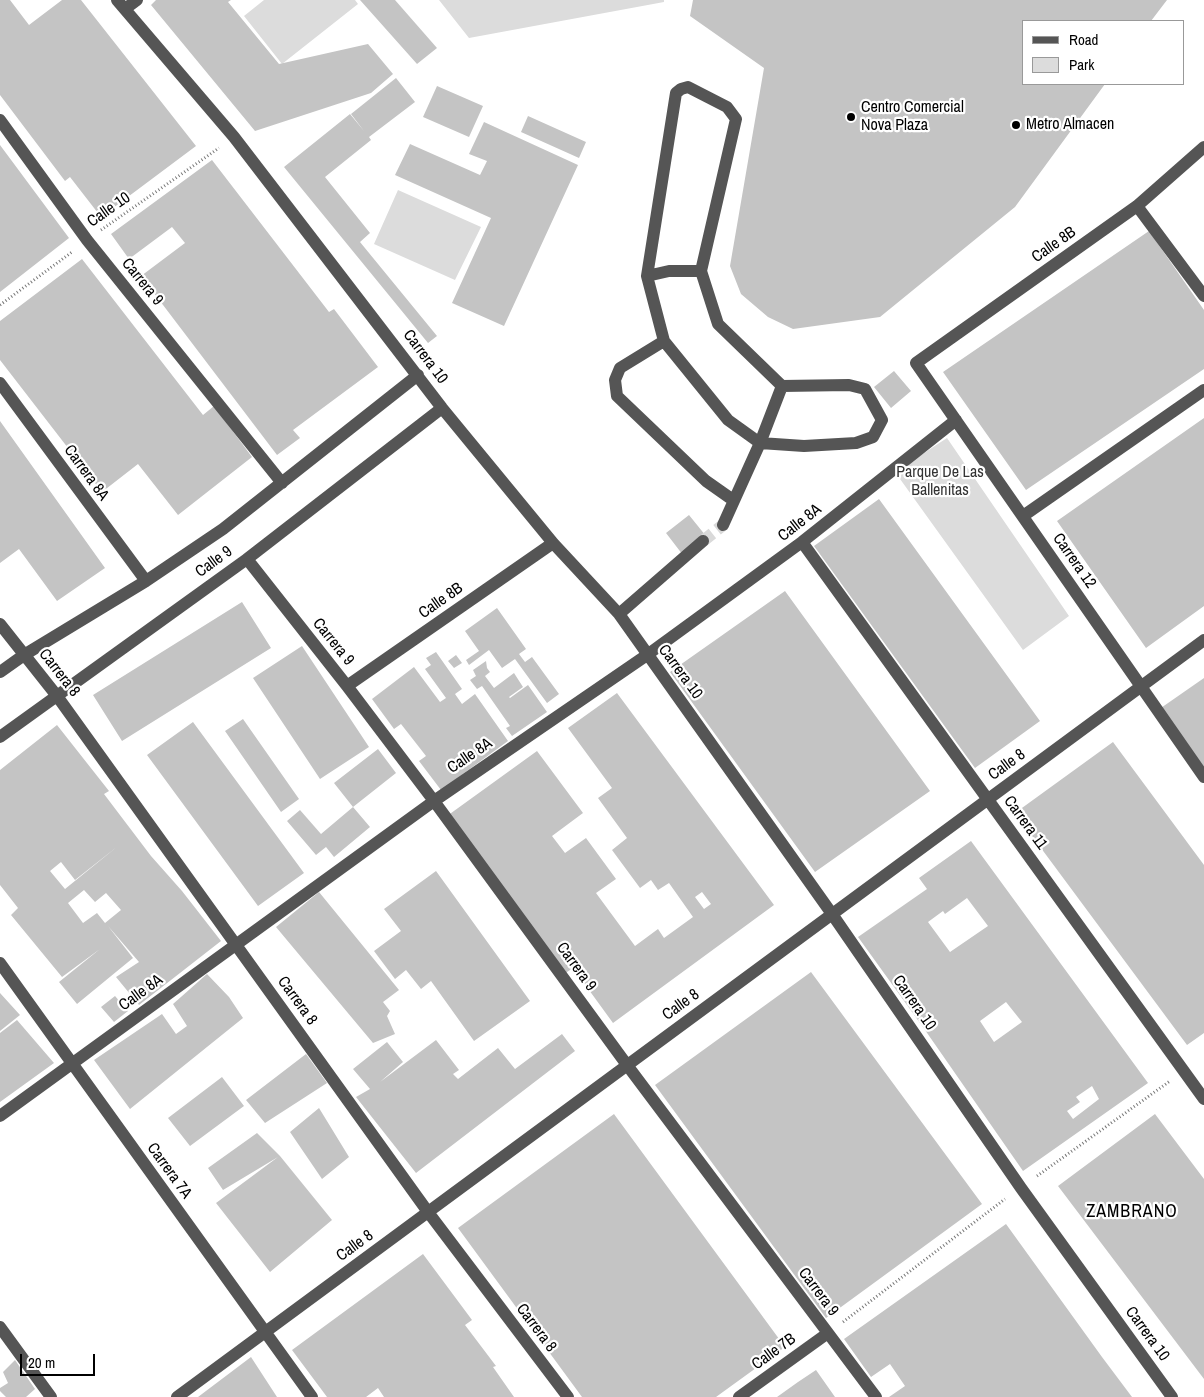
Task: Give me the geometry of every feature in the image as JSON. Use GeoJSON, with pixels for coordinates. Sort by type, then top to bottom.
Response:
{"type":"FeatureCollection","features":[{"type":"Feature","properties":{"kind":"street"},"geometry":{"type":"LineString","coordinates":[[121,5],[137,0]]}},
{"type":"Feature","properties":{"kind":"street","name":"Carrera 10"},"geometry":{"type":"LineString","coordinates":[[121,5],[234,137],[442,408],[553,543],[619,614],[832,914],[1021,1188],[1172,1397]]}},
{"type":"Feature","properties":{"kind":"street"},"geometry":{"type":"LineString","coordinates":[[688,87],[727,107],[736,119],[700,271],[718,324],[782,386],[849,385],[865,389],[882,420],[874,437],[856,443],[804,446],[760,443],[728,420],[664,342],[647,276],[676,93],[681,88],[688,87]]}},
{"type":"Feature","properties":{"kind":"street","name":"Carrera 9"},"geometry":{"type":"LineString","coordinates":[[0,120],[87,240],[282,484]]}},
{"type":"Feature","properties":{"kind":"street","name":"Calle 8B"},"geometry":{"type":"LineString","coordinates":[[916,363],[1137,206],[1204,147]]}},
{"type":"Feature","properties":{"kind":"street"},"geometry":{"type":"LineString","coordinates":[[1137,206],[1204,296]]}},
{"type":"Feature","properties":{"kind":"street"},"geometry":{"type":"LineString","coordinates":[[647,276],[669,270],[700,271]]}},
{"type":"Feature","properties":{"kind":"street"},"geometry":{"type":"LineString","coordinates":[[664,342],[620,368],[616,380],[617,396],[706,481],[733,500]]}},
{"type":"Feature","properties":{"kind":"street","name":"Carrera 12"},"geometry":{"type":"LineString","coordinates":[[916,363],[1204,777]]}},
{"type":"Feature","properties":{"kind":"street","name":"Calle 9"},"geometry":{"type":"LineString","coordinates":[[0,672],[24,654],[146,581],[223,529],[418,375]]}},
{"type":"Feature","properties":{"kind":"street","name":"Carrera 8A"},"geometry":{"type":"LineString","coordinates":[[0,383],[146,581]]}},
{"type":"Feature","properties":{"kind":"street"},"geometry":{"type":"LineString","coordinates":[[723,524],[760,443],[782,386]]}},
{"type":"Feature","properties":{"kind":"street"},"geometry":{"type":"LineString","coordinates":[[1023,516],[1204,390]]}},
{"type":"Feature","properties":{"kind":"street","name":"Calle 9"},"geometry":{"type":"LineString","coordinates":[[0,737],[247,559],[442,408]]}},
{"type":"Feature","properties":{"kind":"street","name":"Calle 8A"},"geometry":{"type":"LineString","coordinates":[[0,1116],[434,801],[647,655],[802,542],[956,420]]}},
{"type":"Feature","properties":{"kind":"street"},"geometry":{"type":"LineString","coordinates":[[619,614],[703,541]]}},
{"type":"Feature","properties":{"kind":"street","name":"Carrera 11"},"geometry":{"type":"LineString","coordinates":[[802,542],[1204,1099]]}},
{"type":"Feature","properties":{"kind":"street","name":"Calle 8B"},"geometry":{"type":"LineString","coordinates":[[347,686],[553,543]]}},
{"type":"Feature","properties":{"kind":"street","name":"Carrera 9"},"geometry":{"type":"LineString","coordinates":[[247,559],[434,801],[627,1065],[876,1397]]}},
{"type":"Feature","properties":{"kind":"street","name":"Carrera 8"},"geometry":{"type":"LineString","coordinates":[[0,624],[57,696],[428,1212],[568,1397]]}},
{"type":"Feature","properties":{"kind":"street","name":"Calle 8"},"geometry":{"type":"LineString","coordinates":[[176,1397],[1204,640]]}},
{"type":"Feature","properties":{"kind":"street","name":"Carrera 7A"},"geometry":{"type":"LineString","coordinates":[[0,963],[312,1397]]}},
{"type":"Feature","properties":{"kind":"street"},"geometry":{"type":"LineString","coordinates":[[0,1327],[52,1397]]}},
{"type":"Feature","properties":{"kind":"street","name":"Calle 7B"},"geometry":{"type":"LineString","coordinates":[[740,1397],[828,1333]]}},
{"type":"Feature","properties":{"kind":"path","name":"Calle 10"},"geometry":{"type":"LineString","coordinates":[[0,305],[87,240],[234,137]]}},
{"type":"Feature","properties":{"kind":"green space"},"geometry":{"type":"Polygon","coordinates":[[[264,0],[355,0],[358,4],[282,64],[244,16],[264,0]]]}},
{"type":"Feature","properties":{"kind":"green space"},"geometry":{"type":"Polygon","coordinates":[[[439,0],[664,0],[664,2],[469,38],[439,0]]]}},
{"type":"Feature","properties":{"kind":"green space"},"geometry":{"type":"Polygon","coordinates":[[[398,190],[481,227],[455,280],[374,244],[398,190]]]}},
{"type":"Feature","properties":{"kind":"green space","name":"Parque De Las Ballenitas"},"geometry":{"type":"Polygon","coordinates":[[[947,438],[1069,616],[1023,650],[895,472],[947,438]]]}},
{"type":"Feature","properties":{"kind":"building"},"geometry":{"type":"Polygon","coordinates":[[[0,0],[10,0],[29,25],[62,0],[81,0],[196,146],[101,217],[70,177],[65,181],[0,95],[0,0]]]}},
{"type":"Feature","properties":{"kind":"building"},"geometry":{"type":"Polygon","coordinates":[[[156,0],[231,0],[228,2],[279,64],[368,44],[393,74],[371,93],[255,131],[151,5],[156,0]]]}},
{"type":"Feature","properties":{"kind":"building"},"geometry":{"type":"Polygon","coordinates":[[[360,0],[395,0],[437,48],[417,64],[360,0]]]}},
{"type":"Feature","properties":{"kind":"building","name":"Centro Comercial Nova Plaza"},"geometry":{"type":"Polygon","coordinates":[[[693,0],[1167,0],[1152,20],[1022,20],[1022,85],[1104,85],[1015,207],[880,317],[793,329],[768,317],[741,294],[730,266],[764,68],[690,16],[693,0]]]}},
{"type":"Feature","properties":{"kind":"building"},"geometry":{"type":"Polygon","coordinates":[[[396,78],[415,102],[369,137],[371,140],[325,177],[370,233],[360,242],[437,336],[428,343],[284,167],[350,114],[364,131],[351,114],[396,78]]]}},
{"type":"Feature","properties":{"kind":"building"},"geometry":{"type":"Polygon","coordinates":[[[437,86],[483,106],[469,137],[423,117],[437,86]]]}},
{"type":"Feature","properties":{"kind":"building"},"geometry":{"type":"Polygon","coordinates":[[[528,116],[586,142],[579,158],[521,132],[528,116]]]}},
{"type":"Feature","properties":{"kind":"building"},"geometry":{"type":"Polygon","coordinates":[[[484,122],[578,165],[504,326],[452,303],[491,218],[395,175],[410,144],[480,175],[487,161],[469,154],[484,122]]]}},
{"type":"Feature","properties":{"kind":"building"},"geometry":{"type":"Polygon","coordinates":[[[0,145],[69,238],[0,292],[0,145]]]}},
{"type":"Feature","properties":{"kind":"building"},"geometry":{"type":"Polygon","coordinates":[[[212,160],[329,312],[334,309],[378,367],[293,430],[300,438],[277,455],[141,276],[185,243],[172,227],[129,259],[111,234],[212,160]]]}},
{"type":"Feature","properties":{"kind":"building"},"geometry":{"type":"Polygon","coordinates":[[[1149,231],[1204,310],[1204,369],[1026,490],[943,372],[1149,231]]]}},
{"type":"Feature","properties":{"kind":"building"},"geometry":{"type":"Polygon","coordinates":[[[82,259],[203,415],[214,406],[252,457],[178,515],[138,464],[102,492],[0,360],[0,321],[82,259]]]}},
{"type":"Feature","properties":{"kind":"building"},"geometry":{"type":"Polygon","coordinates":[[[894,371],[911,391],[891,408],[874,387],[894,371]]]}},
{"type":"Feature","properties":{"kind":"building"},"geometry":{"type":"Polygon","coordinates":[[[1204,418],[1204,606],[1146,648],[1057,521],[1204,418]]]}},
{"type":"Feature","properties":{"kind":"building"},"geometry":{"type":"Polygon","coordinates":[[[0,421],[105,568],[57,601],[19,549],[0,563],[0,421]]]}},
{"type":"Feature","properties":{"kind":"building"},"geometry":{"type":"Polygon","coordinates":[[[879,499],[1040,721],[975,768],[814,546],[879,499]]]}},
{"type":"Feature","properties":{"kind":"building"},"geometry":{"type":"Polygon","coordinates":[[[689,515],[710,541],[686,559],[666,533],[689,515]]]}},
{"type":"Feature","properties":{"kind":"building"},"geometry":{"type":"Polygon","coordinates":[[[785,591],[930,791],[815,872],[670,672],[785,591]]]}},
{"type":"Feature","properties":{"kind":"building"},"geometry":{"type":"Polygon","coordinates":[[[242,602],[271,648],[122,741],[93,695],[242,602]]]}},
{"type":"Feature","properties":{"kind":"building"},"geometry":{"type":"Polygon","coordinates":[[[497,608],[526,649],[519,654],[525,662],[532,657],[559,694],[547,703],[515,659],[502,668],[489,650],[469,665],[466,660],[479,651],[465,631],[497,608]]]}},
{"type":"Feature","properties":{"kind":"building"},"geometry":{"type":"Polygon","coordinates":[[[302,646],[369,747],[320,779],[253,678],[302,646]]]}},
{"type":"Feature","properties":{"kind":"building"},"geometry":{"type":"Polygon","coordinates":[[[436,652],[462,689],[455,694],[462,704],[475,694],[508,741],[441,790],[419,761],[426,756],[401,724],[394,729],[372,699],[414,667],[440,702],[446,698],[425,669],[431,665],[426,658],[436,652]]]}},
{"type":"Feature","properties":{"kind":"building"},"geometry":{"type":"Polygon","coordinates":[[[456,655],[462,663],[454,668],[448,661],[456,655]]]}},
{"type":"Feature","properties":{"kind":"building"},"geometry":{"type":"Polygon","coordinates":[[[486,661],[490,672],[485,676],[494,688],[514,673],[523,687],[509,697],[528,685],[547,712],[512,736],[506,728],[510,726],[482,686],[477,689],[470,680],[476,676],[473,670],[486,661]]]}},
{"type":"Feature","properties":{"kind":"building"},"geometry":{"type":"Polygon","coordinates":[[[1204,678],[1204,774],[1158,710],[1204,678]]]}},
{"type":"Feature","properties":{"kind":"building"},"geometry":{"type":"Polygon","coordinates":[[[617,693],[774,905],[613,1023],[573,968],[564,974],[447,816],[537,751],[583,813],[552,836],[565,853],[586,838],[616,879],[596,893],[635,946],[658,929],[664,938],[693,917],[669,883],[658,890],[651,880],[640,888],[612,850],[627,838],[598,798],[612,788],[568,728],[617,693]],[[702,892],[695,897],[704,909],[711,904],[702,892]]]}},
{"type":"Feature","properties":{"kind":"building"},"geometry":{"type":"Polygon","coordinates":[[[243,719],[299,799],[281,812],[225,731],[243,719]]]}},
{"type":"Feature","properties":{"kind":"building"},"geometry":{"type":"Polygon","coordinates":[[[193,722],[304,873],[258,906],[147,755],[193,722]]]}},
{"type":"Feature","properties":{"kind":"building"},"geometry":{"type":"Polygon","coordinates":[[[57,725],[109,791],[104,794],[151,856],[182,891],[221,941],[139,1005],[116,977],[139,962],[108,926],[133,958],[77,1004],[59,982],[100,949],[62,977],[11,915],[18,908],[0,885],[0,770],[57,725]],[[118,846],[75,880],[61,862],[50,871],[65,889],[118,846]],[[84,890],[68,903],[83,923],[97,913],[105,923],[121,910],[106,893],[95,902],[84,890]]]}},
{"type":"Feature","properties":{"kind":"building"},"geometry":{"type":"Polygon","coordinates":[[[1113,742],[1204,865],[1204,1033],[1187,1045],[1015,813],[1113,742]]]}},
{"type":"Feature","properties":{"kind":"building"},"geometry":{"type":"Polygon","coordinates":[[[378,749],[396,773],[353,807],[334,783],[378,749]]]}},
{"type":"Feature","properties":{"kind":"building"},"geometry":{"type":"Polygon","coordinates":[[[353,807],[370,827],[334,857],[326,847],[316,855],[287,821],[300,810],[321,834],[353,807]]]}},
{"type":"Feature","properties":{"kind":"building"},"geometry":{"type":"Polygon","coordinates":[[[971,841],[1148,1083],[1023,1171],[858,937],[927,889],[919,878],[971,841]],[[967,898],[945,914],[943,911],[928,922],[950,952],[988,926],[967,898]],[[1006,1002],[980,1021],[994,1042],[1022,1022],[1006,1002]],[[1092,1086],[1076,1097],[1080,1102],[1067,1111],[1073,1119],[1099,1099],[1092,1086]]]}},
{"type":"Feature","properties":{"kind":"building"},"geometry":{"type":"Polygon","coordinates":[[[436,871],[530,1001],[474,1041],[431,981],[421,989],[406,970],[395,979],[374,951],[401,931],[384,909],[436,871]]]}},
{"type":"Feature","properties":{"kind":"building"},"geometry":{"type":"Polygon","coordinates":[[[319,892],[399,990],[383,1002],[390,1011],[387,1016],[395,1034],[373,1043],[276,927],[319,892]]]}},
{"type":"Feature","properties":{"kind":"building"},"geometry":{"type":"Polygon","coordinates":[[[811,972],[982,1204],[826,1318],[655,1085],[811,972]]]}},
{"type":"Feature","properties":{"kind":"building"},"geometry":{"type":"Polygon","coordinates":[[[207,974],[229,997],[243,1018],[130,1109],[94,1060],[162,1014],[176,1034],[187,1026],[173,1004],[207,974]]]}},
{"type":"Feature","properties":{"kind":"building"},"geometry":{"type":"Polygon","coordinates":[[[0,993],[20,1015],[0,1031],[0,993]]]}},
{"type":"Feature","properties":{"kind":"building"},"geometry":{"type":"Polygon","coordinates":[[[115,996],[128,1011],[114,1022],[101,1007],[115,996]]]}},
{"type":"Feature","properties":{"kind":"building"},"geometry":{"type":"Polygon","coordinates":[[[17,1020],[54,1063],[0,1102],[0,1033],[17,1020]]]}},
{"type":"Feature","properties":{"kind":"building"},"geometry":{"type":"Polygon","coordinates":[[[562,1034],[575,1051],[416,1173],[356,1097],[370,1089],[353,1069],[387,1042],[403,1062],[380,1082],[436,1040],[459,1070],[453,1074],[458,1079],[498,1048],[515,1069],[562,1034]]]}},
{"type":"Feature","properties":{"kind":"building"},"geometry":{"type":"Polygon","coordinates":[[[306,1054],[327,1083],[265,1123],[246,1100],[306,1054]]]}},
{"type":"Feature","properties":{"kind":"building"},"geometry":{"type":"Polygon","coordinates":[[[222,1077],[244,1106],[190,1146],[168,1118],[222,1077]]]}},
{"type":"Feature","properties":{"kind":"building"},"geometry":{"type":"Polygon","coordinates":[[[319,1108],[349,1157],[322,1179],[290,1132],[319,1108]]]}},
{"type":"Feature","properties":{"kind":"building"},"geometry":{"type":"Polygon","coordinates":[[[614,1114],[785,1347],[716,1397],[582,1397],[458,1228],[614,1114]]]}},
{"type":"Feature","properties":{"kind":"building"},"geometry":{"type":"Polygon","coordinates":[[[1155,1114],[1204,1179],[1204,1379],[1058,1186],[1155,1114]]]}},
{"type":"Feature","properties":{"kind":"building"},"geometry":{"type":"Polygon","coordinates":[[[257,1133],[280,1156],[332,1220],[270,1272],[216,1203],[278,1157],[223,1190],[208,1168],[257,1133]]]}},
{"type":"Feature","properties":{"kind":"building"},"geometry":{"type":"Polygon","coordinates":[[[1006,1224],[1132,1397],[889,1397],[905,1386],[890,1364],[871,1377],[844,1339],[1006,1224]]]}},
{"type":"Feature","properties":{"kind":"building"},"geometry":{"type":"Polygon","coordinates":[[[423,1254],[472,1320],[465,1325],[496,1366],[493,1367],[514,1397],[384,1397],[378,1388],[366,1397],[327,1397],[292,1350],[423,1254]]]}},
{"type":"Feature","properties":{"kind":"building"},"geometry":{"type":"Polygon","coordinates":[[[251,1357],[277,1397],[198,1397],[251,1357]]]}},
{"type":"Feature","properties":{"kind":"building"},"geometry":{"type":"Polygon","coordinates":[[[15,1360],[35,1389],[26,1397],[6,1397],[0,1391],[0,1388],[8,1383],[3,1372],[15,1360]]]}},
{"type":"Feature","properties":{"kind":"building"},"geometry":{"type":"Polygon","coordinates":[[[816,1370],[835,1397],[777,1397],[798,1382],[816,1370]]]}},
{"type":"Feature","properties":{"kind":"tunnel"},"geometry":{"type":"LineString","coordinates":[[703,541],[723,525]]}},
{"type":"Feature","properties":{"kind":"place","name":"Centro Comercial Nova Plaza"},"geometry":{"type":"Point","coordinates":[851,117]}},
{"type":"Feature","properties":{"kind":"place","name":"Metro Almacen"},"geometry":{"type":"Point","coordinates":[1016,125]}},
{"type":"Feature","properties":{"kind":"district","name":"ZAMBRANO"},"geometry":{"type":"Point","coordinates":[1132,1212]}}]}
